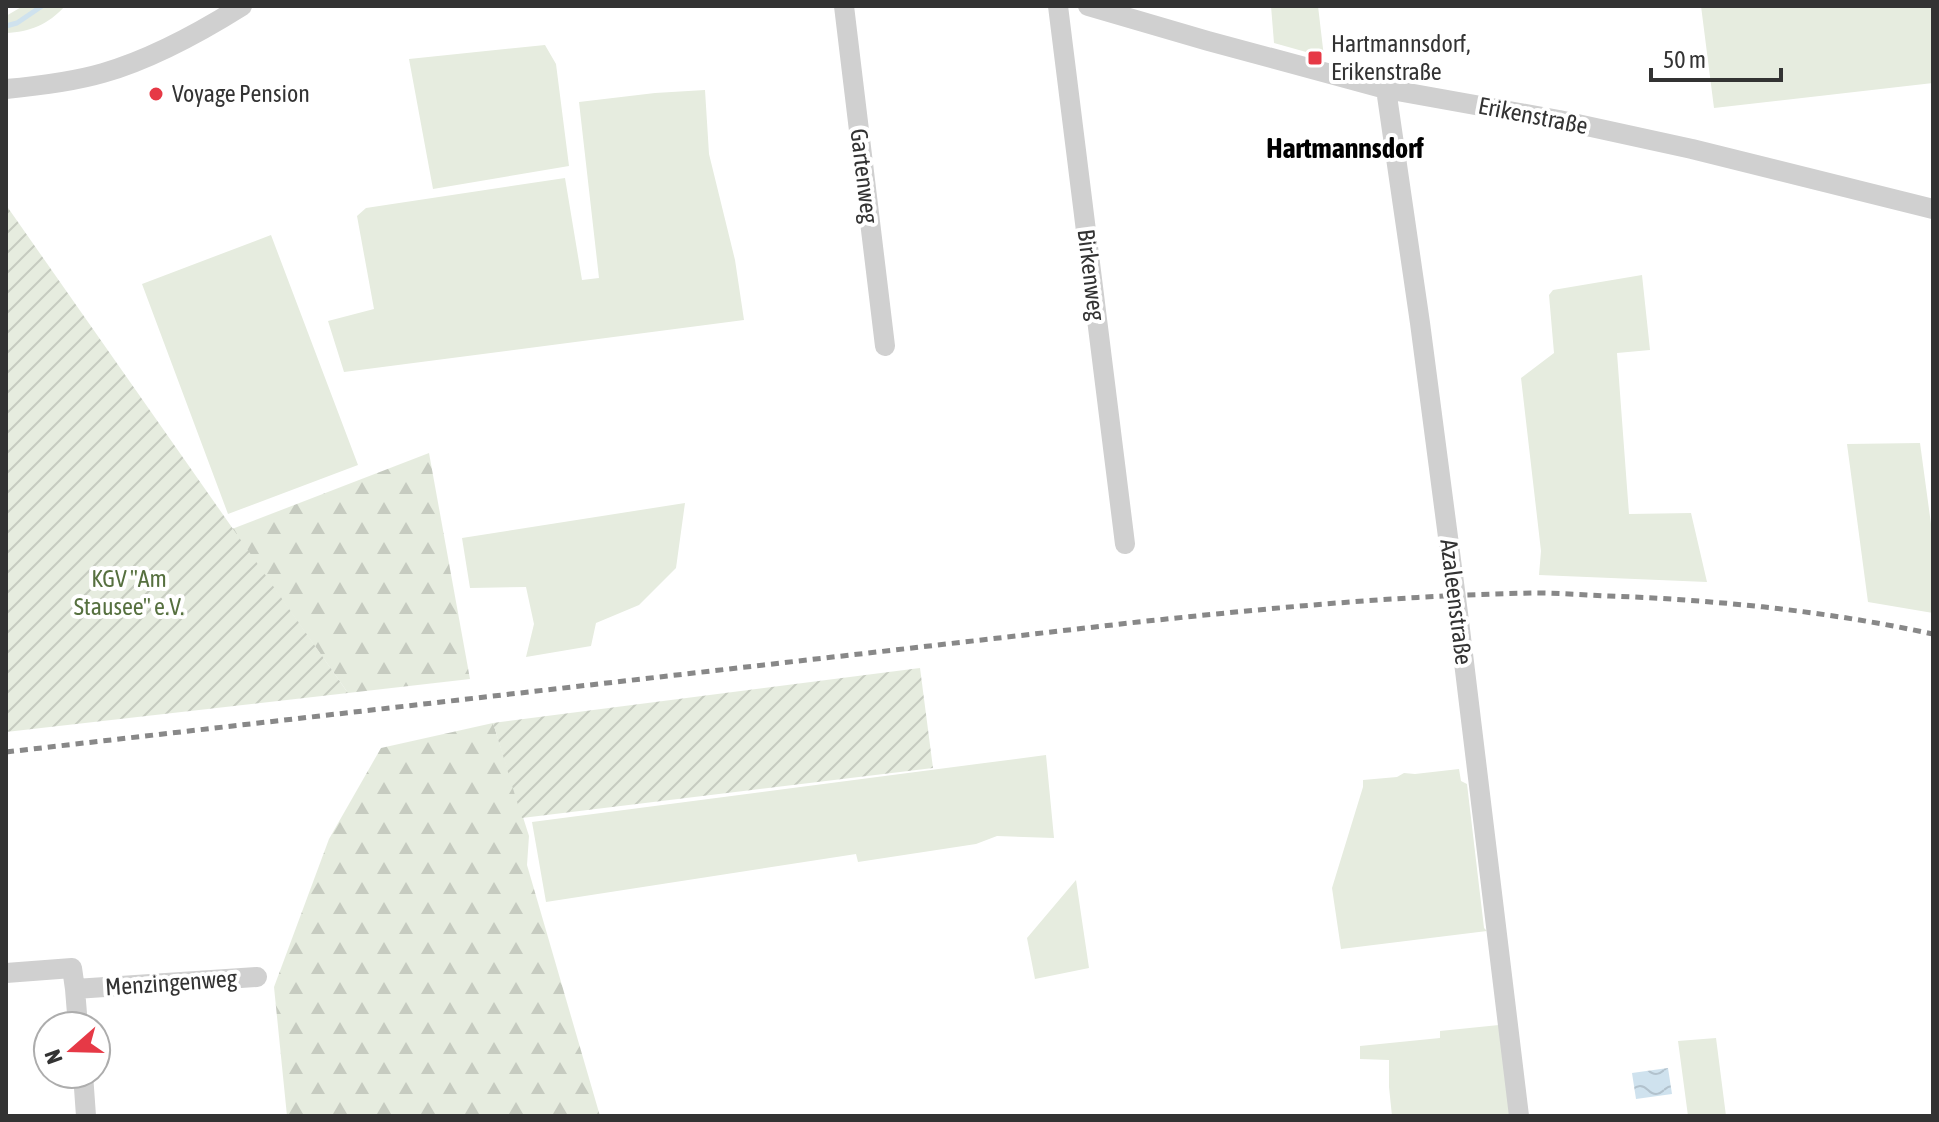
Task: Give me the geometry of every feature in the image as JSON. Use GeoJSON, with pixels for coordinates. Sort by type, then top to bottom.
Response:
{"type":"FeatureCollection","features":[{"type":"Feature","properties":{"kind":"street"},"geometry":{"type":"LineString","coordinates":[[6,89],[104,73],[166,49],[242,6]]}},
{"type":"Feature","properties":{"kind":"street","name":"Gartenweg"},"geometry":{"type":"LineString","coordinates":[[844,6],[885,346]]}},
{"type":"Feature","properties":{"kind":"street","name":"Birkenweg"},"geometry":{"type":"LineString","coordinates":[[1058,6],[1125,544]]}},
{"type":"Feature","properties":{"kind":"street","name":"Erikenstraße"},"geometry":{"type":"LineString","coordinates":[[1088,6],[1386,89],[1574,123],[1933,209]]}},
{"type":"Feature","properties":{"kind":"street","name":"Azaleenstraße"},"geometry":{"type":"LineString","coordinates":[[1386,89],[1459,621],[1519,1116]]}},
{"type":"Feature","properties":{"kind":"street","name":"Menzingenweg"},"geometry":{"type":"LineString","coordinates":[[6,973],[72,968],[75,989],[257,977]]}},
{"type":"Feature","properties":{"kind":"street"},"geometry":{"type":"LineString","coordinates":[[75,989],[77,1010]]}},
{"type":"Feature","properties":{"kind":"street"},"geometry":{"type":"LineString","coordinates":[[84,1090],[86,1116]]}},
{"type":"Feature","properties":{"kind":"green space"},"geometry":{"type":"Polygon","coordinates":[[[23,6],[65,6],[38,26],[6,33],[6,16],[23,6]]]}},
{"type":"Feature","properties":{"kind":"green space"},"geometry":{"type":"Polygon","coordinates":[[[1271,6],[1318,6],[1324,57],[1274,43],[1271,6]]]}},
{"type":"Feature","properties":{"kind":"green space"},"geometry":{"type":"Polygon","coordinates":[[[1701,6],[1933,6],[1933,83],[1714,108],[1701,6]]]}},
{"type":"Feature","properties":{"kind":"green space"},"geometry":{"type":"Polygon","coordinates":[[[545,45],[556,64],[569,166],[433,189],[409,59],[545,45]]]}},
{"type":"Feature","properties":{"kind":"green space"},"geometry":{"type":"Polygon","coordinates":[[[705,90],[709,154],[735,260],[744,320],[344,372],[328,321],[374,309],[357,216],[366,208],[565,178],[582,280],[599,278],[579,102],[705,90]]]}},
{"type":"Feature","properties":{"kind":"green space","name":"KGV \"Am Stausee\" e.V."},"geometry":{"type":"Polygon","coordinates":[[[6,205],[348,693],[6,732],[6,205]]]}},
{"type":"Feature","properties":{"kind":"green space"},"geometry":{"type":"Polygon","coordinates":[[[271,235],[358,465],[228,514],[142,284],[271,235]]]}},
{"type":"Feature","properties":{"kind":"green space"},"geometry":{"type":"Polygon","coordinates":[[[1642,275],[1650,350],[1617,353],[1629,514],[1691,513],[1707,582],[1539,575],[1541,551],[1521,378],[1554,353],[1549,295],[1553,290],[1642,275]]]}},
{"type":"Feature","properties":{"kind":"green space"},"geometry":{"type":"Polygon","coordinates":[[[1920,443],[1931,524],[1933,613],[1868,602],[1847,444],[1920,443]]]}},
{"type":"Feature","properties":{"kind":"green space"},"geometry":{"type":"Polygon","coordinates":[[[429,453],[470,679],[348,693],[232,529],[429,453]]]}},
{"type":"Feature","properties":{"kind":"green space"},"geometry":{"type":"Polygon","coordinates":[[[685,503],[676,568],[639,605],[596,623],[591,646],[526,657],[534,624],[526,587],[470,588],[462,538],[685,503]]]}},
{"type":"Feature","properties":{"kind":"green space"},"geometry":{"type":"Polygon","coordinates":[[[920,668],[933,768],[522,818],[493,723],[920,668]]]}},
{"type":"Feature","properties":{"kind":"green space"},"geometry":{"type":"Polygon","coordinates":[[[493,723],[529,836],[527,865],[600,1116],[287,1116],[274,987],[329,839],[381,748],[493,723]]]}},
{"type":"Feature","properties":{"kind":"green space"},"geometry":{"type":"Polygon","coordinates":[[[1046,755],[1054,838],[997,836],[976,844],[858,862],[856,854],[546,902],[532,822],[1046,755]]]}},
{"type":"Feature","properties":{"kind":"green space"},"geometry":{"type":"Polygon","coordinates":[[[1459,769],[1461,781],[1467,784],[1484,928],[1487,931],[1341,949],[1332,888],[1363,780],[1459,769]]]}},
{"type":"Feature","properties":{"kind":"green space"},"geometry":{"type":"Polygon","coordinates":[[[1076,880],[1089,968],[1035,979],[1027,938],[1076,880]]]}},
{"type":"Feature","properties":{"kind":"green space"},"geometry":{"type":"Polygon","coordinates":[[[1499,1025],[1511,1116],[1392,1116],[1389,1060],[1360,1059],[1360,1046],[1440,1038],[1440,1031],[1499,1025]]]}},
{"type":"Feature","properties":{"kind":"green space"},"geometry":{"type":"Polygon","coordinates":[[[1716,1038],[1726,1116],[1688,1116],[1678,1041],[1716,1038]]]}},
{"type":"Feature","properties":{"kind":"water"},"geometry":{"type":"Polygon","coordinates":[[[1668,1068],[1672,1094],[1636,1099],[1632,1073],[1668,1068]]]}},
{"type":"Feature","properties":{"kind":"waterway"},"geometry":{"type":"LineString","coordinates":[[6,26],[17,23],[42,6]]}},
{"type":"Feature","properties":{"kind":"railway"},"geometry":{"type":"LineString","coordinates":[[6,752],[1138,622],[1387,599],[1536,593],[1691,600],[1812,613],[1933,634]]}},
{"type":"Feature","properties":{"kind":"place","name":"Hartmannsdorf, Erikenstraße"},"geometry":{"type":"Point","coordinates":[1315,58]}},
{"type":"Feature","properties":{"kind":"place","name":"Voyage Pension"},"geometry":{"type":"Point","coordinates":[156,94]}},
{"type":"Feature","properties":{"kind":"district","name":"Hartmannsdorf"},"geometry":{"type":"Point","coordinates":[1345,148]}}]}
